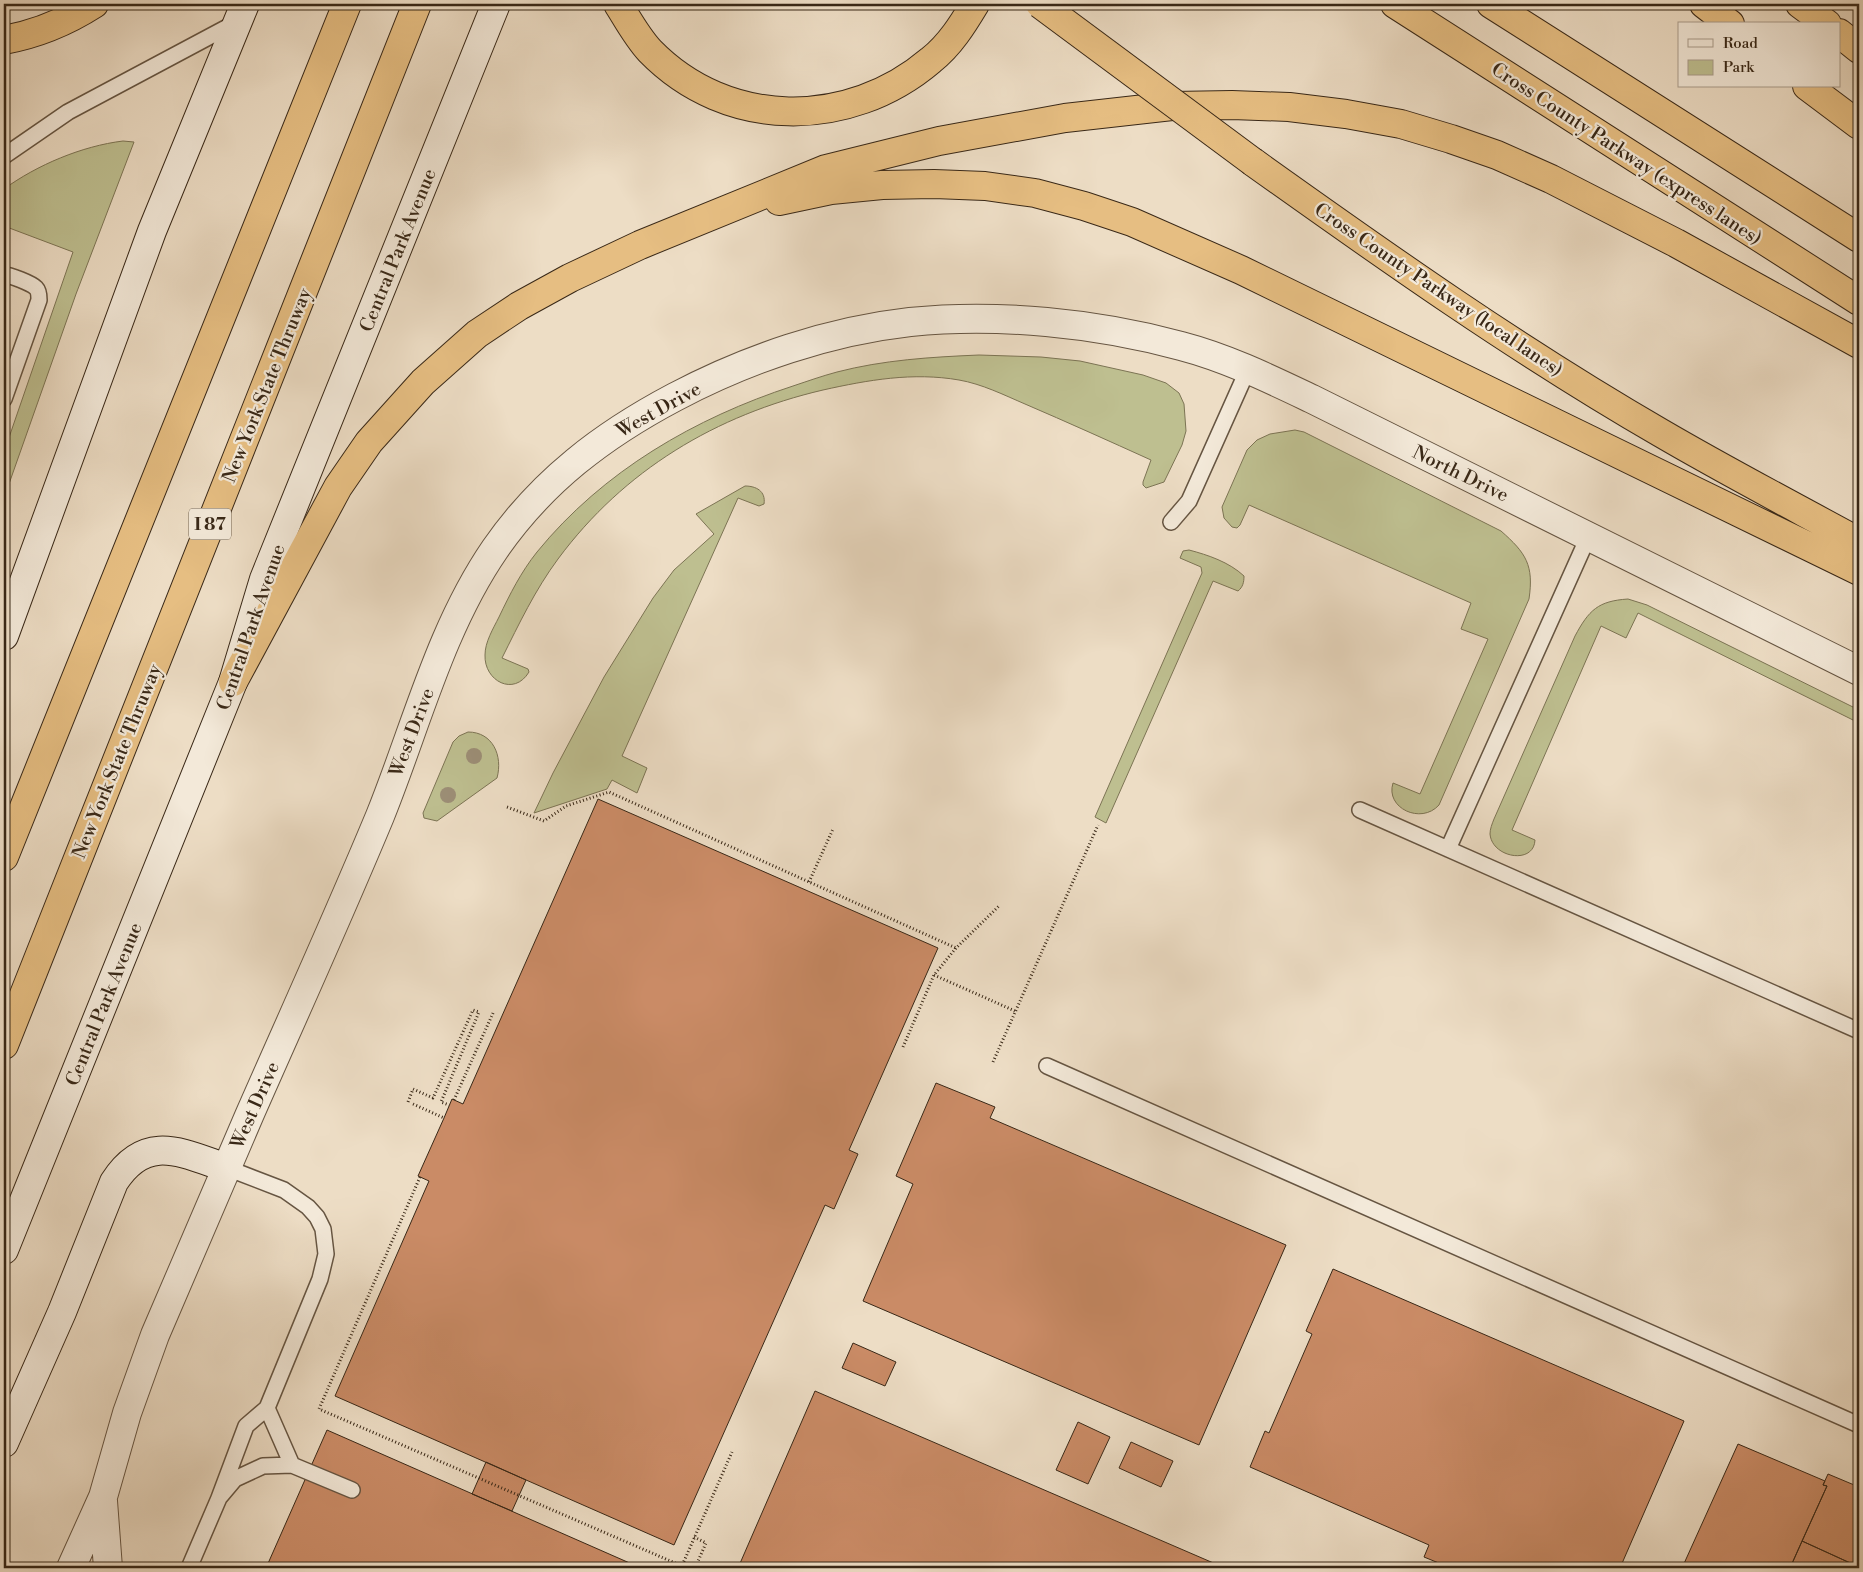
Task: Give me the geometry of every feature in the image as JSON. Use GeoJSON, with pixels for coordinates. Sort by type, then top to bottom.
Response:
{"type":"FeatureCollection","features":[{"type":"Feature","properties":{"kind":"highway"},"geometry":{"type":"LineString","coordinates":[[4,40],[29,36],[55,26],[94,4]]}},
{"type":"Feature","properties":{"kind":"highway"},"geometry":{"type":"LineString","coordinates":[[4,857],[347,4]]}},
{"type":"Feature","properties":{"kind":"highway","name":"New York State Thruway"},"geometry":{"type":"LineString","coordinates":[[4,1045],[417,4]]}},
{"type":"Feature","properties":{"kind":"highway"},"geometry":{"type":"LineString","coordinates":[[618,4],[631,26],[650,50],[693,85],[718,97],[744,106],[771,111],[800,112],[830,109],[858,102],[886,91],[911,76],[933,59],[952,39],[975,4]]}},
{"type":"Feature","properties":{"kind":"highway","name":"Cross County Parkway (local lanes)"},"geometry":{"type":"LineString","coordinates":[[1040,4],[1253,162],[1435,291],[1660,433],[1859,542]]}},
{"type":"Feature","properties":{"kind":"highway","name":"Cross County Parkway (express lanes)"},"geometry":{"type":"LineString","coordinates":[[1395,4],[1859,301]]}},
{"type":"Feature","properties":{"kind":"highway"},"geometry":{"type":"LineString","coordinates":[[1491,4],[1859,238]]}},
{"type":"Feature","properties":{"kind":"highway"},"geometry":{"type":"LineString","coordinates":[[1704,4],[1727,22]]}},
{"type":"Feature","properties":{"kind":"highway"},"geometry":{"type":"LineString","coordinates":[[1800,4],[1824,22]]}},
{"type":"Feature","properties":{"kind":"highway"},"geometry":{"type":"LineString","coordinates":[[1840,34],[1859,49]]}},
{"type":"Feature","properties":{"kind":"highway"},"geometry":{"type":"LineString","coordinates":[[1810,88],[1859,125]]}},
{"type":"Feature","properties":{"kind":"highway"},"geometry":{"type":"LineString","coordinates":[[233,682],[338,486],[368,442],[423,382],[477,334],[519,306],[579,274],[640,245],[826,169],[939,140],[1065,118],[1172,106],[1232,105],[1289,107],[1346,114],[1401,124],[1451,139],[1551,179],[1606,206],[1859,344]]}},
{"type":"Feature","properties":{"kind":"highway"},"geometry":{"type":"LineString","coordinates":[[712,216],[831,190],[934,184],[985,186],[1025,192],[1084,206],[1132,222],[1241,270],[1859,571]]}},
{"type":"Feature","properties":{"kind":"street","name":"Central Park Avenue"},"geometry":{"type":"LineString","coordinates":[[4,1250],[233,682],[264,579],[496,4]]}},
{"type":"Feature","properties":{"kind":"street"},"geometry":{"type":"LineString","coordinates":[[4,636],[152,231],[242,13]]}},
{"type":"Feature","properties":{"kind":"street","name":"West Drive"},"geometry":{"type":"LineString","coordinates":[[72,1568],[103,1497],[127,1413],[154,1335],[380,815],[450,632],[475,580],[496,547],[544,488],[572,464],[646,412],[727,372],[783,351],[868,329],[910,322],[997,320],[1047,323]]}},
{"type":"Feature","properties":{"kind":"street","name":"North Drive"},"geometry":{"type":"LineString","coordinates":[[1047,323],[1096,329],[1157,340],[1248,369],[1859,671]]}},
{"type":"Feature","properties":{"kind":"street"},"geometry":{"type":"LineString","coordinates":[[4,1442],[62,1312],[114,1182],[120,1173],[137,1158],[161,1149],[187,1154],[227,1168]]}},
{"type":"Feature","properties":{"kind":"street","name":"West Drive"},"geometry":{"type":"LineString","coordinates":[[103,1497],[108,1568]]}},
{"type":"Feature","properties":{"kind":"lane"},"geometry":{"type":"LineString","coordinates":[[4,156],[68,112],[242,13]]}},
{"type":"Feature","properties":{"kind":"lane"},"geometry":{"type":"LineString","coordinates":[[4,275],[9,275],[35,287],[39,300],[4,399]]}},
{"type":"Feature","properties":{"kind":"lane"},"geometry":{"type":"LineString","coordinates":[[1171,522],[1189,501],[1248,369]]}},
{"type":"Feature","properties":{"kind":"lane"},"geometry":{"type":"LineString","coordinates":[[1448,849],[1589,536]]}},
{"type":"Feature","properties":{"kind":"lane"},"geometry":{"type":"LineString","coordinates":[[1360,810],[1859,1031]]}},
{"type":"Feature","properties":{"kind":"lane"},"geometry":{"type":"LineString","coordinates":[[1047,1066],[1859,1425]]}},
{"type":"Feature","properties":{"kind":"lane"},"geometry":{"type":"LineString","coordinates":[[189,1568],[219,1498],[246,1426],[267,1408],[324,1268],[326,1242],[323,1229],[317,1217],[308,1207],[284,1190],[227,1168]]}},
{"type":"Feature","properties":{"kind":"lane"},"geometry":{"type":"LineString","coordinates":[[267,1408],[292,1465]]}},
{"type":"Feature","properties":{"kind":"lane"},"geometry":{"type":"LineString","coordinates":[[219,1498],[235,1480],[263,1466],[292,1465],[352,1490]]}},
{"type":"Feature","properties":{"kind":"path"},"geometry":{"type":"LineString","coordinates":[[507,807],[544,821],[566,806],[609,792],[956,948]]}},
{"type":"Feature","properties":{"kind":"path"},"geometry":{"type":"LineString","coordinates":[[993,1062],[1098,825]]}},
{"type":"Feature","properties":{"kind":"path"},"geometry":{"type":"LineString","coordinates":[[809,882],[833,829]]}},
{"type":"Feature","properties":{"kind":"path"},"geometry":{"type":"LineString","coordinates":[[902,1047],[934,975],[956,948],[1000,905]]}},
{"type":"Feature","properties":{"kind":"path"},"geometry":{"type":"LineString","coordinates":[[934,975],[1015,1011]]}},
{"type":"Feature","properties":{"kind":"path"},"geometry":{"type":"LineString","coordinates":[[408,1102],[413,1089],[433,1098],[473,1010],[479,1012],[441,1102],[449,1105]]}},
{"type":"Feature","properties":{"kind":"path"},"geometry":{"type":"LineString","coordinates":[[454,1100],[492,1013]]}},
{"type":"Feature","properties":{"kind":"path"},"geometry":{"type":"LineString","coordinates":[[413,1104],[444,1118]]}},
{"type":"Feature","properties":{"kind":"path"},"geometry":{"type":"LineString","coordinates":[[420,1177],[319,1409],[681,1567],[732,1452]]}},
{"type":"Feature","properties":{"kind":"path"},"geometry":{"type":"LineString","coordinates":[[694,1538],[706,1543],[695,1568]]}},
{"type":"Feature","properties":{"kind":"green space"},"geometry":{"type":"Polygon","coordinates":[[[123,141],[134,142],[76,294],[4,498],[4,452],[73,252],[4,226],[4,189],[31,172],[61,158],[92,147],[123,141]]]}},
{"type":"Feature","properties":{"kind":"green space"},"geometry":{"type":"Polygon","coordinates":[[[979,355],[1041,357],[1080,361],[1143,375],[1166,383],[1179,393],[1184,404],[1186,431],[1182,445],[1164,482],[1146,488],[1143,485],[1151,460],[1001,394],[968,382],[942,378],[908,377],[874,380],[823,390],[746,414],[710,431],[675,450],[612,499],[584,527],[558,559],[528,607],[502,658],[528,669],[529,672],[523,680],[516,684],[508,684],[501,683],[489,672],[485,655],[488,640],[521,575],[531,560],[563,523],[591,496],[621,472],[653,451],[686,431],[721,414],[757,399],[831,374],[889,362],[979,355]]]}},
{"type":"Feature","properties":{"kind":"green space"},"geometry":{"type":"Polygon","coordinates":[[[1295,430],[1304,432],[1501,531],[1517,546],[1529,568],[1529,599],[1439,805],[1432,811],[1423,814],[1414,813],[1406,811],[1399,806],[1394,800],[1392,792],[1393,783],[1420,794],[1488,639],[1461,629],[1471,603],[1249,505],[1240,525],[1237,528],[1232,527],[1224,518],[1222,507],[1247,450],[1257,440],[1270,434],[1295,430]]]}},
{"type":"Feature","properties":{"kind":"green space"},"geometry":{"type":"Polygon","coordinates":[[[745,486],[759,490],[762,493],[764,504],[759,506],[738,498],[622,756],[647,768],[637,793],[612,780],[607,789],[534,813],[604,677],[653,598],[674,570],[714,534],[696,514],[745,486]]]}},
{"type":"Feature","properties":{"kind":"green space"},"geometry":{"type":"Polygon","coordinates":[[[1189,550],[1211,557],[1232,567],[1244,576],[1243,584],[1238,591],[1213,581],[1106,823],[1095,817],[1202,573],[1201,567],[1180,558],[1183,551],[1189,550]]]}},
{"type":"Feature","properties":{"kind":"green space"},"geometry":{"type":"Polygon","coordinates":[[[1628,599],[1647,605],[1859,710],[1859,723],[1638,613],[1626,638],[1601,626],[1512,830],[1535,840],[1533,848],[1528,853],[1521,855],[1505,853],[1492,842],[1490,830],[1575,636],[1590,613],[1596,608],[1609,602],[1628,599]]]}},
{"type":"Feature","properties":{"kind":"green space"},"geometry":{"type":"Polygon","coordinates":[[[468,732],[484,736],[494,747],[499,762],[497,778],[437,821],[424,818],[423,813],[453,742],[459,736],[468,732]]]}},
{"type":"Feature","properties":{"kind":"building"},"geometry":{"type":"Polygon","coordinates":[[[598,799],[938,948],[849,1150],[858,1154],[834,1209],[825,1205],[674,1545],[335,1396],[429,1181],[418,1176],[452,1099],[463,1104],[598,799]]]}},
{"type":"Feature","properties":{"kind":"building"},"geometry":{"type":"Polygon","coordinates":[[[936,1083],[995,1107],[990,1118],[1286,1245],[1199,1445],[863,1301],[913,1184],[896,1176],[936,1083]]]}},
{"type":"Feature","properties":{"kind":"building"},"geometry":{"type":"Polygon","coordinates":[[[1333,1269],[1684,1421],[1620,1568],[1451,1568],[1424,1557],[1429,1545],[1250,1467],[1265,1431],[1269,1433],[1312,1334],[1306,1331],[1333,1269]]]}},
{"type":"Feature","properties":{"kind":"building"},"geometry":{"type":"Polygon","coordinates":[[[853,1343],[896,1362],[885,1386],[842,1368],[853,1343]]]}},
{"type":"Feature","properties":{"kind":"building"},"geometry":{"type":"Polygon","coordinates":[[[815,1391],[1225,1568],[738,1568],[815,1391]]]}},
{"type":"Feature","properties":{"kind":"building"},"geometry":{"type":"Polygon","coordinates":[[[1078,1422],[1110,1437],[1088,1484],[1056,1470],[1078,1422]]]}},
{"type":"Feature","properties":{"kind":"building"},"geometry":{"type":"Polygon","coordinates":[[[327,1430],[641,1568],[266,1568],[327,1430]]]}},
{"type":"Feature","properties":{"kind":"building"},"geometry":{"type":"Polygon","coordinates":[[[1131,1442],[1173,1461],[1161,1487],[1119,1468],[1131,1442]]]}},
{"type":"Feature","properties":{"kind":"building"},"geometry":{"type":"Polygon","coordinates":[[[1738,1444],[1825,1481],[1823,1485],[1827,1486],[1790,1568],[1682,1568],[1738,1444]]]}},
{"type":"Feature","properties":{"kind":"building"},"geometry":{"type":"Polygon","coordinates":[[[486,1462],[526,1480],[512,1511],[472,1494],[486,1462]]]}},
{"type":"Feature","properties":{"kind":"building"},"geometry":{"type":"Polygon","coordinates":[[[1828,1474],[1859,1487],[1859,1567],[1802,1541],[1827,1486],[1823,1485],[1828,1474]]]}},
{"type":"Feature","properties":{"kind":"building"},"geometry":{"type":"Polygon","coordinates":[[[1802,1541],[1859,1567],[1859,1568],[1790,1568],[1802,1541]]]}}]}
